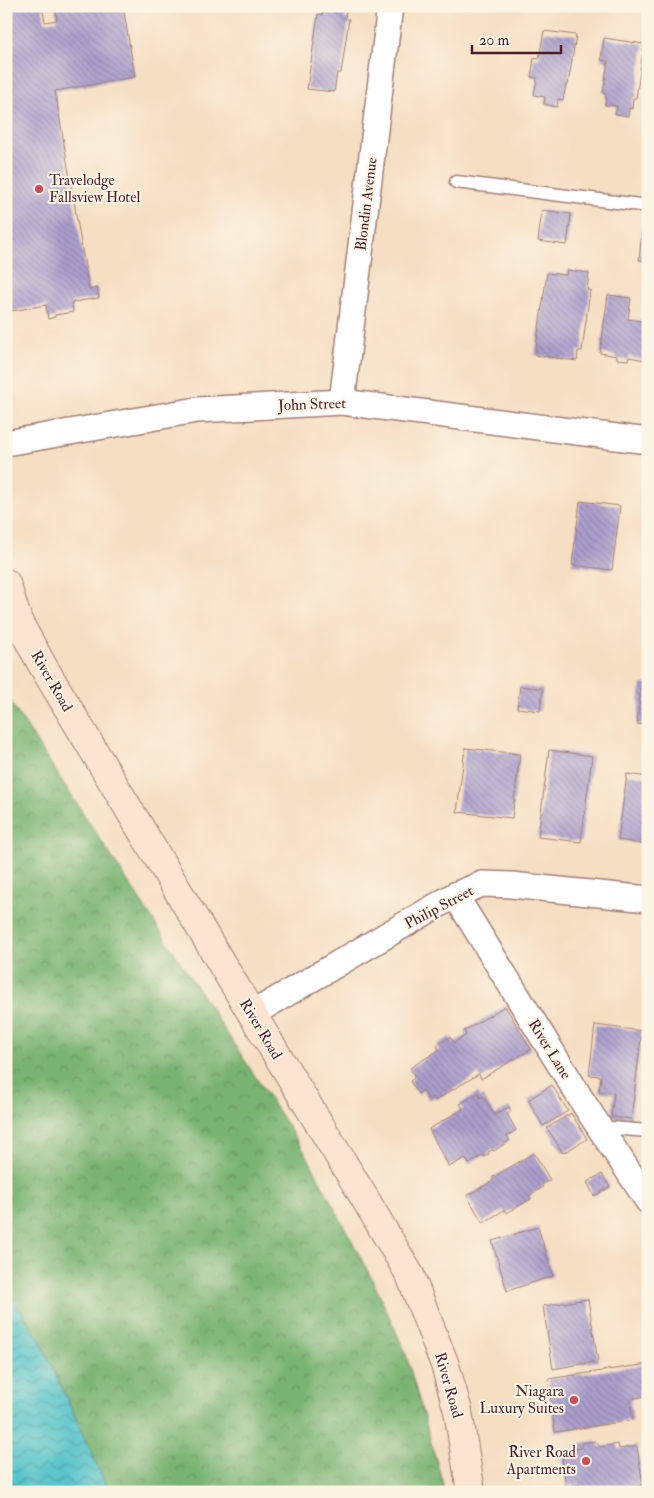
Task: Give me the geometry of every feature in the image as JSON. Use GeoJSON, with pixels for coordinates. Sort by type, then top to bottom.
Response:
{"type":"FeatureCollection","features":[{"type":"Feature","properties":{"kind":"main road","name":"River Road"},"geometry":{"type":"LineString","coordinates":[[6,583],[18,621],[44,668],[410,1274],[445,1365],[458,1411],[471,1492]]}},
{"type":"Feature","properties":{"kind":"street","name":"Blondin Avenue"},"geometry":{"type":"LineString","coordinates":[[342,402],[390,6]]}},
{"type":"Feature","properties":{"kind":"street","name":"John Street"},"geometry":{"type":"LineString","coordinates":[[6,443],[197,410],[342,402],[648,441]]}},
{"type":"Feature","properties":{"kind":"street","name":"Philip Street"},"geometry":{"type":"LineString","coordinates":[[252,1014],[455,895],[482,884],[511,885],[648,900]]}},
{"type":"Feature","properties":{"kind":"street","name":"River Lane"},"geometry":{"type":"LineString","coordinates":[[455,895],[599,1127],[648,1201]]}},
{"type":"Feature","properties":{"kind":"lane"},"geometry":{"type":"LineString","coordinates":[[456,182],[648,206]]}},
{"type":"Feature","properties":{"kind":"lane"},"geometry":{"type":"LineString","coordinates":[[599,1127],[648,1131]]}},
{"type":"Feature","properties":{"kind":"green space"},"geometry":{"type":"Polygon","coordinates":[[[6,692],[15,709],[306,1154],[372,1279],[405,1351],[443,1484],[443,1492],[109,1492],[41,1342],[6,1289],[6,692]]]}},
{"type":"Feature","properties":{"kind":"water"},"geometry":{"type":"Polygon","coordinates":[[[6,1289],[41,1342],[109,1492],[6,1492],[6,1289]]]}},
{"type":"Feature","properties":{"kind":"building","name":"Travelodge Fallsview Hotel"},"geometry":{"type":"Polygon","coordinates":[[[6,6],[42,6],[45,22],[57,20],[55,6],[123,6],[135,77],[55,91],[89,290],[97,288],[99,298],[72,302],[73,312],[55,315],[55,317],[48,319],[46,305],[6,312],[6,6]]]}},
{"type":"Feature","properties":{"kind":"building"},"geometry":{"type":"Polygon","coordinates":[[[323,6],[346,7],[345,19],[349,19],[341,73],[337,73],[334,92],[307,89],[318,14],[322,15],[323,6]]]}},
{"type":"Feature","properties":{"kind":"building"},"geometry":{"type":"Polygon","coordinates":[[[544,31],[576,35],[568,85],[566,85],[563,100],[558,99],[557,107],[544,104],[545,97],[534,95],[537,78],[531,77],[534,58],[539,59],[544,31]]]}},
{"type":"Feature","properties":{"kind":"building"},"geometry":{"type":"Polygon","coordinates":[[[604,38],[644,44],[636,98],[633,98],[632,109],[629,108],[628,116],[615,114],[617,106],[605,105],[606,94],[603,93],[608,61],[601,60],[604,38]]]}},
{"type":"Feature","properties":{"kind":"building"},"geometry":{"type":"Polygon","coordinates":[[[542,210],[571,214],[567,245],[538,241],[542,210]]]}},
{"type":"Feature","properties":{"kind":"building"},"geometry":{"type":"Polygon","coordinates":[[[642,231],[648,231],[648,261],[639,260],[642,231]]]}},
{"type":"Feature","properties":{"kind":"building"},"geometry":{"type":"Polygon","coordinates":[[[567,270],[589,273],[587,290],[590,290],[582,351],[578,351],[577,361],[535,355],[547,273],[566,275],[567,270]]]}},
{"type":"Feature","properties":{"kind":"building"},"geometry":{"type":"Polygon","coordinates":[[[608,295],[631,298],[628,319],[648,322],[646,360],[629,357],[628,360],[617,359],[617,356],[600,353],[608,295]]]}},
{"type":"Feature","properties":{"kind":"building"},"geometry":{"type":"Polygon","coordinates":[[[580,501],[620,506],[612,570],[572,565],[580,501]]]}},
{"type":"Feature","properties":{"kind":"building"},"geometry":{"type":"Polygon","coordinates":[[[641,684],[648,684],[648,725],[637,724],[641,684]]]}},
{"type":"Feature","properties":{"kind":"building"},"geometry":{"type":"Polygon","coordinates":[[[520,686],[543,689],[540,711],[517,708],[520,686]]]}},
{"type":"Feature","properties":{"kind":"building"},"geometry":{"type":"Polygon","coordinates":[[[465,748],[520,754],[512,818],[457,812],[465,748]]]}},
{"type":"Feature","properties":{"kind":"building"},"geometry":{"type":"Polygon","coordinates":[[[549,750],[592,756],[581,842],[538,837],[549,750]]]}},
{"type":"Feature","properties":{"kind":"building"},"geometry":{"type":"Polygon","coordinates":[[[627,774],[648,777],[648,845],[618,840],[627,774]]]}},
{"type":"Feature","properties":{"kind":"building"},"geometry":{"type":"Polygon","coordinates":[[[505,1006],[531,1049],[481,1079],[479,1074],[436,1100],[434,1097],[429,1100],[423,1090],[418,1094],[410,1081],[415,1077],[410,1068],[439,1050],[437,1045],[450,1037],[454,1043],[466,1035],[464,1031],[505,1006]]]}},
{"type":"Feature","properties":{"kind":"building"},"geometry":{"type":"Polygon","coordinates":[[[595,1025],[642,1031],[631,1119],[611,1117],[614,1093],[599,1092],[601,1076],[589,1075],[595,1025]]]}},
{"type":"Feature","properties":{"kind":"building"},"geometry":{"type":"Polygon","coordinates":[[[552,1085],[568,1111],[543,1126],[528,1100],[552,1085]]]}},
{"type":"Feature","properties":{"kind":"building"},"geometry":{"type":"Polygon","coordinates":[[[478,1093],[480,1098],[483,1096],[495,1115],[509,1107],[511,1111],[507,1114],[516,1130],[507,1136],[510,1140],[494,1151],[488,1152],[489,1154],[484,1157],[483,1155],[469,1164],[465,1158],[449,1167],[429,1129],[463,1109],[460,1104],[478,1093]]]}},
{"type":"Feature","properties":{"kind":"building"},"geometry":{"type":"Polygon","coordinates":[[[571,1113],[587,1139],[563,1153],[547,1128],[571,1113]]]}},
{"type":"Feature","properties":{"kind":"building"},"geometry":{"type":"Polygon","coordinates":[[[534,1153],[550,1180],[529,1196],[531,1199],[506,1213],[504,1210],[483,1223],[467,1196],[494,1180],[492,1178],[534,1153]]]}},
{"type":"Feature","properties":{"kind":"building"},"geometry":{"type":"Polygon","coordinates":[[[602,1174],[610,1187],[594,1196],[587,1182],[602,1174]]]}},
{"type":"Feature","properties":{"kind":"building"},"geometry":{"type":"Polygon","coordinates":[[[538,1227],[553,1276],[507,1291],[492,1241],[538,1227]]]}},
{"type":"Feature","properties":{"kind":"building"},"geometry":{"type":"Polygon","coordinates":[[[588,1299],[598,1361],[553,1369],[543,1306],[588,1299]]]}},
{"type":"Feature","properties":{"kind":"building"},"geometry":{"type":"Polygon","coordinates":[[[648,1364],[648,1396],[633,1398],[630,1401],[633,1420],[555,1432],[548,1379],[648,1364]]]}},
{"type":"Feature","properties":{"kind":"building"},"geometry":{"type":"Polygon","coordinates":[[[595,1441],[600,1447],[618,1444],[619,1449],[637,1446],[643,1485],[623,1488],[623,1492],[581,1492],[579,1484],[566,1486],[561,1451],[581,1448],[582,1443],[595,1441]]]}},
{"type":"Feature","properties":{"kind":"place","name":"Travelodge Fallsview Hotel"},"geometry":{"type":"Point","coordinates":[39,189]}},
{"type":"Feature","properties":{"kind":"place","name":"Niagara Luxury Suites"},"geometry":{"type":"Point","coordinates":[574,1400]}},
{"type":"Feature","properties":{"kind":"place","name":"River Road Apartments"},"geometry":{"type":"Point","coordinates":[586,1461]}}]}
